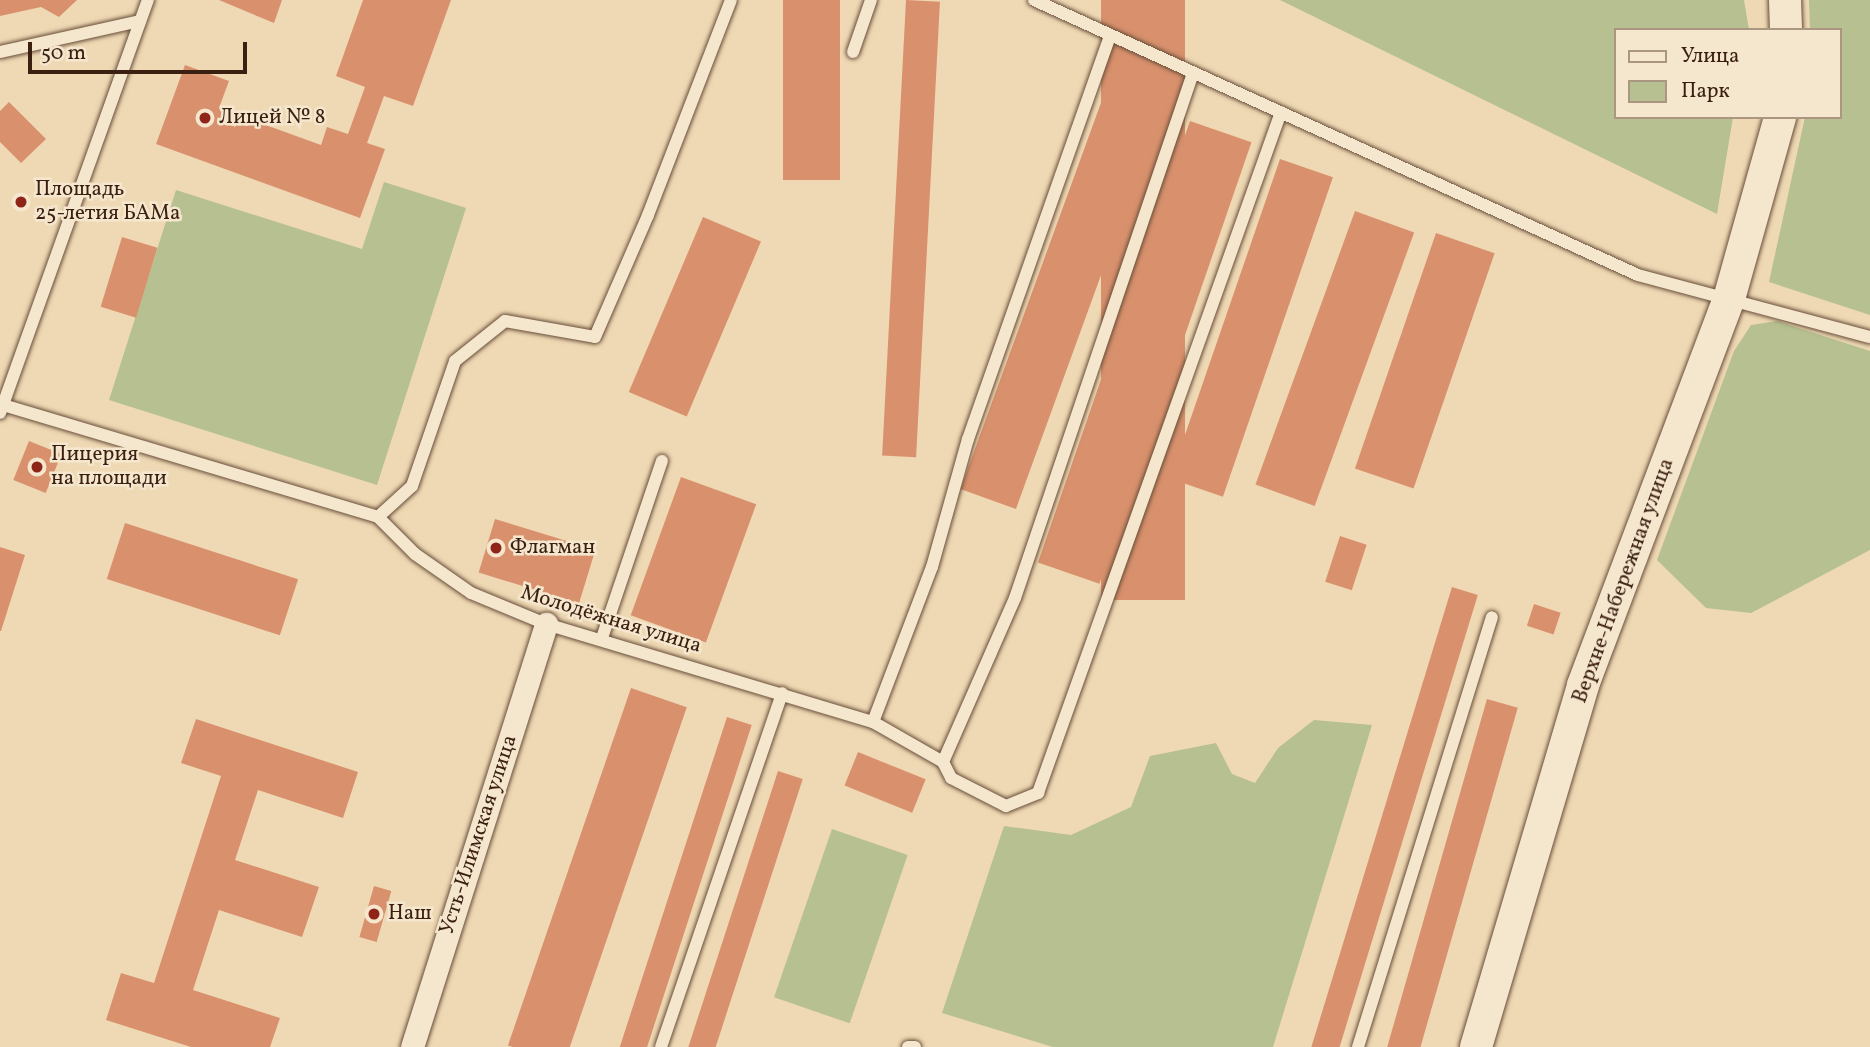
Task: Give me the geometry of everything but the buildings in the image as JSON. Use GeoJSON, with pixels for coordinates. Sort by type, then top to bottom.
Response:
{"type":"FeatureCollection","features":[{"type":"Feature","properties":{"kind":"street"},"geometry":{"type":"LineString","coordinates":[[1785,0],[1786,28]]}},
{"type":"Feature","properties":{"kind":"street","name":"Верхне-Набережная улица"},"geometry":{"type":"LineString","coordinates":[[1476,1047],[1583,685],[1729,299],[1779,119]]}},
{"type":"Feature","properties":{"kind":"street","name":"Усть-Илимская улица"},"geometry":{"type":"LineString","coordinates":[[412,1047],[546,624]]}},
{"type":"Feature","properties":{"kind":"lane"},"geometry":{"type":"LineString","coordinates":[[1,409],[148,0]]}},
{"type":"Feature","properties":{"kind":"lane"},"geometry":{"type":"LineString","coordinates":[[378,517],[412,486],[455,361],[505,321],[595,337],[648,215],[731,0]]}},
{"type":"Feature","properties":{"kind":"lane"},"geometry":{"type":"LineString","coordinates":[[853,52],[871,0]]}},
{"type":"Feature","properties":{"kind":"lane"},"geometry":{"type":"LineString","coordinates":[[1034,0],[1637,275],[1870,337]]}},
{"type":"Feature","properties":{"kind":"lane"},"geometry":{"type":"LineString","coordinates":[[0,52],[140,21]]}},
{"type":"Feature","properties":{"kind":"lane"},"geometry":{"type":"LineString","coordinates":[[873,722],[932,566],[968,439],[1110,35]]}},
{"type":"Feature","properties":{"kind":"lane"},"geometry":{"type":"LineString","coordinates":[[943,762],[1015,597],[1194,73]]}},
{"type":"Feature","properties":{"kind":"lane","name":"Молодёжная улица"},"geometry":{"type":"LineString","coordinates":[[1,409],[378,517],[415,554],[471,593],[546,624],[602,638],[873,722],[943,762],[951,778],[1006,806],[1038,793],[1281,112]]}},
{"type":"Feature","properties":{"kind":"lane"},"geometry":{"type":"LineString","coordinates":[[602,638],[663,461]]}},
{"type":"Feature","properties":{"kind":"lane"},"geometry":{"type":"LineString","coordinates":[[1357,1047],[1492,617]]}},
{"type":"Feature","properties":{"kind":"lane"},"geometry":{"type":"LineString","coordinates":[[661,1047],[782,693]]}},
{"type":"Feature","properties":{"kind":"lane"},"geometry":{"type":"LineString","coordinates":[[908,1047],[915,1047]]}},
{"type":"Feature","properties":{"kind":"green space"},"geometry":{"type":"Polygon","coordinates":[[[1280,0],[1744,0],[1749,28],[1615,28],[1615,119],[1733,119],[1717,214],[1280,0]]]}},
{"type":"Feature","properties":{"kind":"green space"},"geometry":{"type":"Polygon","coordinates":[[[1809,0],[1870,0],[1870,315],[1769,282],[1805,119],[1842,119],[1842,28],[1810,28],[1809,0]]]}},
{"type":"Feature","properties":{"kind":"green space"},"geometry":{"type":"Polygon","coordinates":[[[384,182],[466,208],[377,485],[109,400],[176,190],[362,249],[384,182]]]}},
{"type":"Feature","properties":{"kind":"green space"},"geometry":{"type":"Polygon","coordinates":[[[1777,321],[1870,351],[1870,550],[1751,613],[1706,608],[1657,560],[1734,351],[1751,325],[1777,321]]]}},
{"type":"Feature","properties":{"kind":"green space"},"geometry":{"type":"Polygon","coordinates":[[[1314,720],[1372,725],[1273,1047],[1053,1047],[942,1013],[1004,826],[1071,835],[1131,807],[1150,756],[1216,743],[1232,774],[1255,783],[1278,748],[1314,720]]]}},
{"type":"Feature","properties":{"kind":"green space"},"geometry":{"type":"Polygon","coordinates":[[[832,829],[908,855],[850,1023],[774,997],[832,829]]]}},
{"type":"Feature","properties":{"kind":"place","name":"Лицей № 8"},"geometry":{"type":"Point","coordinates":[205,118]}},
{"type":"Feature","properties":{"kind":"place","name":"Площадь 25-летия БАМа"},"geometry":{"type":"Point","coordinates":[21,202]}},
{"type":"Feature","properties":{"kind":"place","name":"Пицерия на площади"},"geometry":{"type":"Point","coordinates":[37,467]}},
{"type":"Feature","properties":{"kind":"place","name":"Флагман"},"geometry":{"type":"Point","coordinates":[496,548]}},
{"type":"Feature","properties":{"kind":"place","name":"Наш"},"geometry":{"type":"Point","coordinates":[374,914]}}]}
